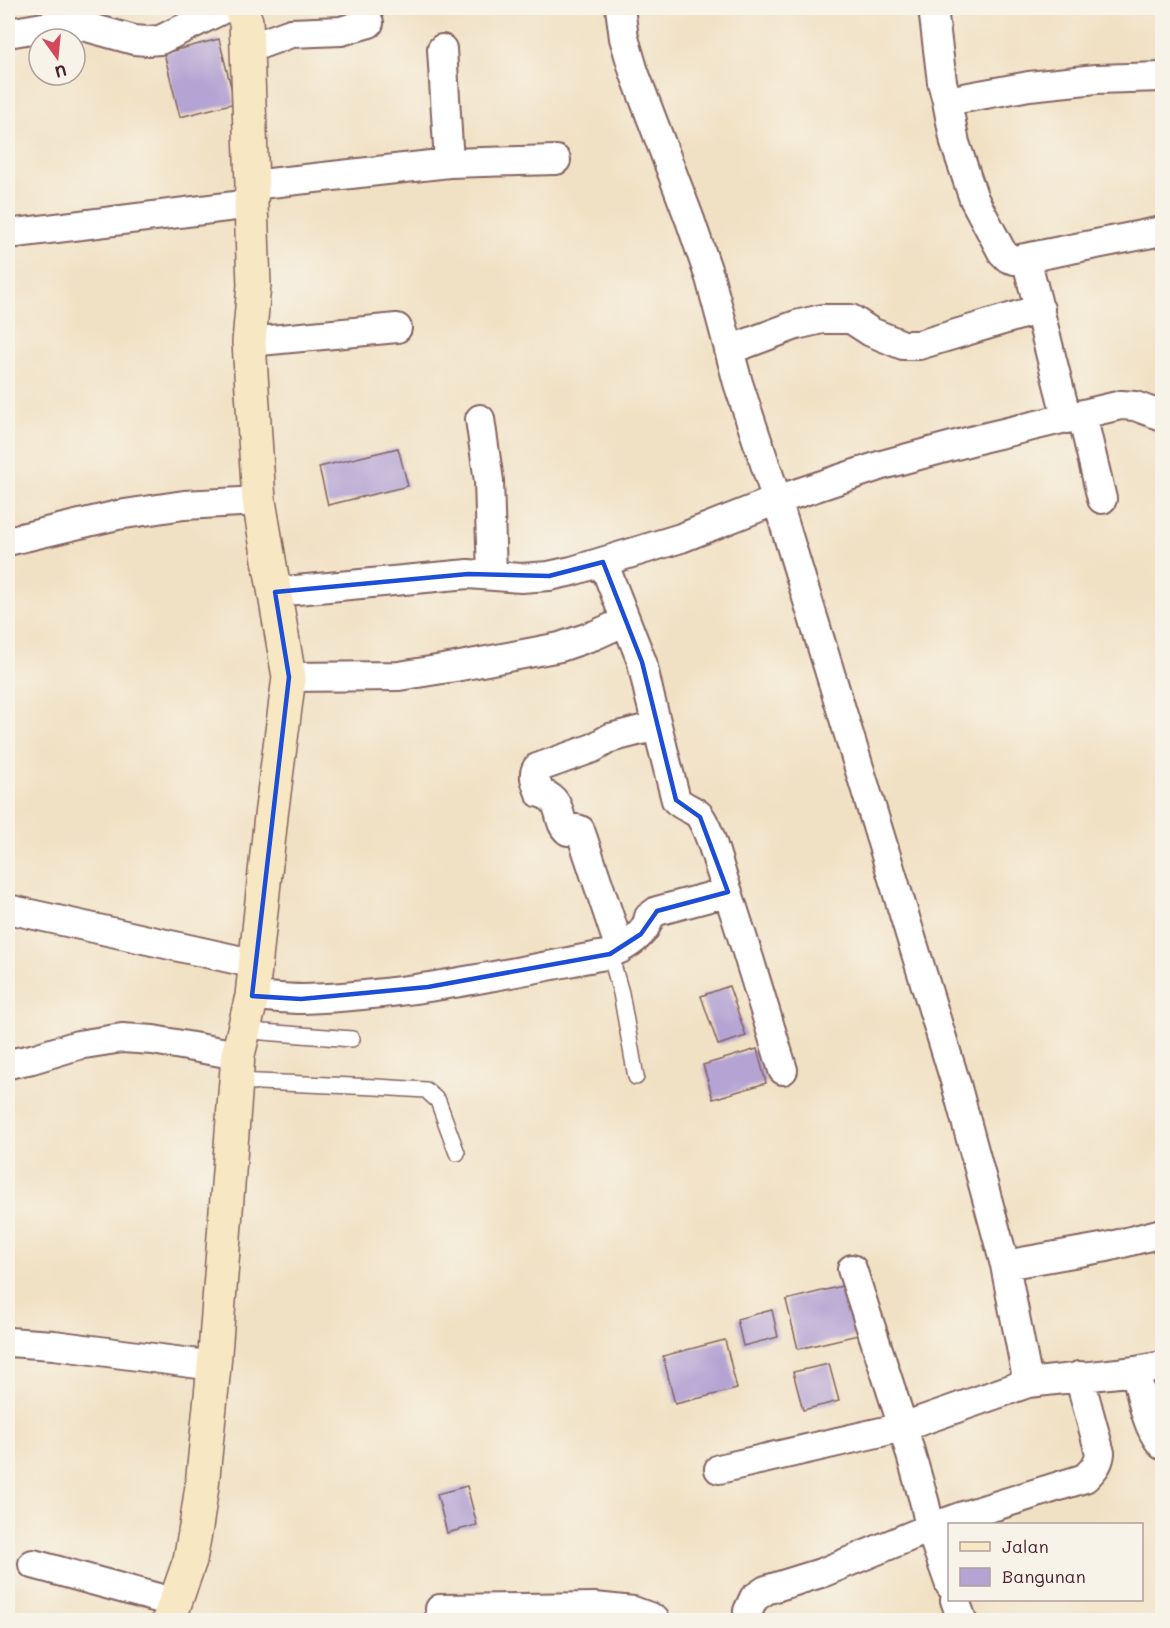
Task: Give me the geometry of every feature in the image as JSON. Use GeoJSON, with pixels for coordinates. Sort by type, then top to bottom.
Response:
{"type":"FeatureCollection","features":[{"type":"Feature","properties":{"kind":"street"},"geometry":{"type":"LineString","coordinates":[[8,33],[55,25],[73,25],[134,40],[160,40],[225,8]]}},
{"type":"Feature","properties":{"kind":"street"},"geometry":{"type":"LineString","coordinates":[[33,1564],[172,1612],[190,1560],[202,1486],[240,1055],[254,980],[271,816],[289,677],[259,501],[249,342],[254,285],[246,21],[240,8]]}},
{"type":"Feature","properties":{"kind":"street"},"geometry":{"type":"LineString","coordinates":[[620,8],[624,38],[634,72],[710,278],[738,383],[777,500],[956,1084],[1005,1265],[1028,1383]]}},
{"type":"Feature","properties":{"kind":"street"},"geometry":{"type":"LineString","coordinates":[[933,8],[942,82],[955,143],[974,199],[1002,252],[1012,260],[1162,231]]}},
{"type":"Feature","properties":{"kind":"street"},"geometry":{"type":"LineString","coordinates":[[247,49],[291,33],[341,31],[369,23]]}},
{"type":"Feature","properties":{"kind":"street"},"geometry":{"type":"LineString","coordinates":[[442,49],[449,163]]}},
{"type":"Feature","properties":{"kind":"street"},"geometry":{"type":"LineString","coordinates":[[947,101],[1029,86],[1096,79],[1162,77]]}},
{"type":"Feature","properties":{"kind":"street"},"geometry":{"type":"LineString","coordinates":[[8,234],[449,163],[556,160]]}},
{"type":"Feature","properties":{"kind":"street"},"geometry":{"type":"LineString","coordinates":[[1026,258],[1040,309],[1102,499]]}},
{"type":"Feature","properties":{"kind":"street"},"geometry":{"type":"LineString","coordinates":[[729,350],[796,325],[822,319],[851,319],[871,332],[903,345],[919,345],[1040,309]]}},
{"type":"Feature","properties":{"kind":"street"},"geometry":{"type":"LineString","coordinates":[[249,342],[398,328]]}},
{"type":"Feature","properties":{"kind":"street"},"geometry":{"type":"LineString","coordinates":[[275,592],[468,574],[522,578],[549,576],[681,538],[777,500],[882,465],[982,438],[1109,407],[1128,405],[1162,416]]}},
{"type":"Feature","properties":{"kind":"street"},"geometry":{"type":"LineString","coordinates":[[480,419],[489,481],[492,575]]}},
{"type":"Feature","properties":{"kind":"street"},"geometry":{"type":"LineString","coordinates":[[8,541],[118,515],[184,505],[259,501]]}},
{"type":"Feature","properties":{"kind":"street"},"geometry":{"type":"LineString","coordinates":[[603,562],[642,662],[676,800],[700,817],[710,837],[783,1070]]}},
{"type":"Feature","properties":{"kind":"street"},"geometry":{"type":"LineString","coordinates":[[289,677],[399,676],[455,667],[560,647],[596,635],[626,621]]}},
{"type":"Feature","properties":{"kind":"street"},"geometry":{"type":"LineString","coordinates":[[615,952],[580,830],[568,831],[563,827],[558,808],[553,800],[540,792],[534,776],[537,768],[593,748],[610,738],[657,726]]}},
{"type":"Feature","properties":{"kind":"street"},"geometry":{"type":"LineString","coordinates":[[8,909],[254,980],[301,999],[428,987],[615,952],[641,934],[648,925],[649,917],[657,911],[728,892]]}},
{"type":"Feature","properties":{"kind":"street"},"geometry":{"type":"LineString","coordinates":[[8,1064],[78,1045],[122,1038],[153,1040],[240,1055]]}},
{"type":"Feature","properties":{"kind":"street"},"geometry":{"type":"LineString","coordinates":[[1005,1265],[1107,1247],[1162,1233]]}},
{"type":"Feature","properties":{"kind":"street"},"geometry":{"type":"LineString","coordinates":[[852,1269],[903,1427],[930,1528],[948,1579]]}},
{"type":"Feature","properties":{"kind":"street"},"geometry":{"type":"LineString","coordinates":[[8,1342],[54,1345],[214,1366]]}},
{"type":"Feature","properties":{"kind":"street"},"geometry":{"type":"LineString","coordinates":[[719,1469],[903,1427],[1028,1383],[1149,1368],[1140,1392],[1152,1430],[1162,1445]]}},
{"type":"Feature","properties":{"kind":"street"},"geometry":{"type":"LineString","coordinates":[[749,1620],[748,1611],[754,1598],[766,1590],[824,1572],[930,1528],[1085,1478],[1095,1468],[1100,1453],[1079,1376]]}},
{"type":"Feature","properties":{"kind":"street"},"geometry":{"type":"LineString","coordinates":[[956,1601],[962,1620]]}},
{"type":"Feature","properties":{"kind":"street"},"geometry":{"type":"LineString","coordinates":[[440,1609],[595,1607],[633,1611],[655,1620]]}},
{"type":"Feature","properties":{"kind":"lane"},"geometry":{"type":"LineString","coordinates":[[615,952],[636,1077]]}},
{"type":"Feature","properties":{"kind":"lane"},"geometry":{"type":"LineString","coordinates":[[240,1055],[263,1032],[352,1039]]}},
{"type":"Feature","properties":{"kind":"lane"},"geometry":{"type":"LineString","coordinates":[[240,1055],[376,1087],[426,1090],[438,1101],[458,1153]]}},
{"type":"Feature","properties":{"kind":"highlighted area"},"geometry":{"type":"Polygon","coordinates":[[[603,562],[642,662],[676,800],[700,817],[728,892],[657,911],[641,934],[610,954],[428,987],[301,999],[252,996],[289,677],[275,592],[468,574],[549,576],[603,562]]]}},
{"type":"Feature","properties":{"kind":"building"},"geometry":{"type":"Polygon","coordinates":[[[219,39],[235,103],[180,117],[164,53],[219,39]]]}},
{"type":"Feature","properties":{"kind":"building"},"geometry":{"type":"Polygon","coordinates":[[[398,448],[408,486],[328,505],[319,467],[398,448]]]}},
{"type":"Feature","properties":{"kind":"building"},"geometry":{"type":"Polygon","coordinates":[[[729,986],[746,1036],[718,1045],[701,996],[729,986]]]}},
{"type":"Feature","properties":{"kind":"building"},"geometry":{"type":"Polygon","coordinates":[[[757,1049],[766,1083],[713,1099],[703,1065],[757,1049]]]}},
{"type":"Feature","properties":{"kind":"building"},"geometry":{"type":"Polygon","coordinates":[[[846,1285],[858,1335],[798,1349],[786,1300],[846,1285]]]}},
{"type":"Feature","properties":{"kind":"building"},"geometry":{"type":"Polygon","coordinates":[[[772,1310],[778,1337],[743,1346],[737,1319],[772,1310]]]}},
{"type":"Feature","properties":{"kind":"building"},"geometry":{"type":"Polygon","coordinates":[[[725,1340],[737,1389],[675,1404],[663,1356],[725,1340]]]}},
{"type":"Feature","properties":{"kind":"building"},"geometry":{"type":"Polygon","coordinates":[[[829,1364],[839,1401],[803,1410],[793,1372],[829,1364]]]}},
{"type":"Feature","properties":{"kind":"building"},"geometry":{"type":"Polygon","coordinates":[[[467,1486],[477,1525],[447,1533],[437,1494],[467,1486]]]}}]}
